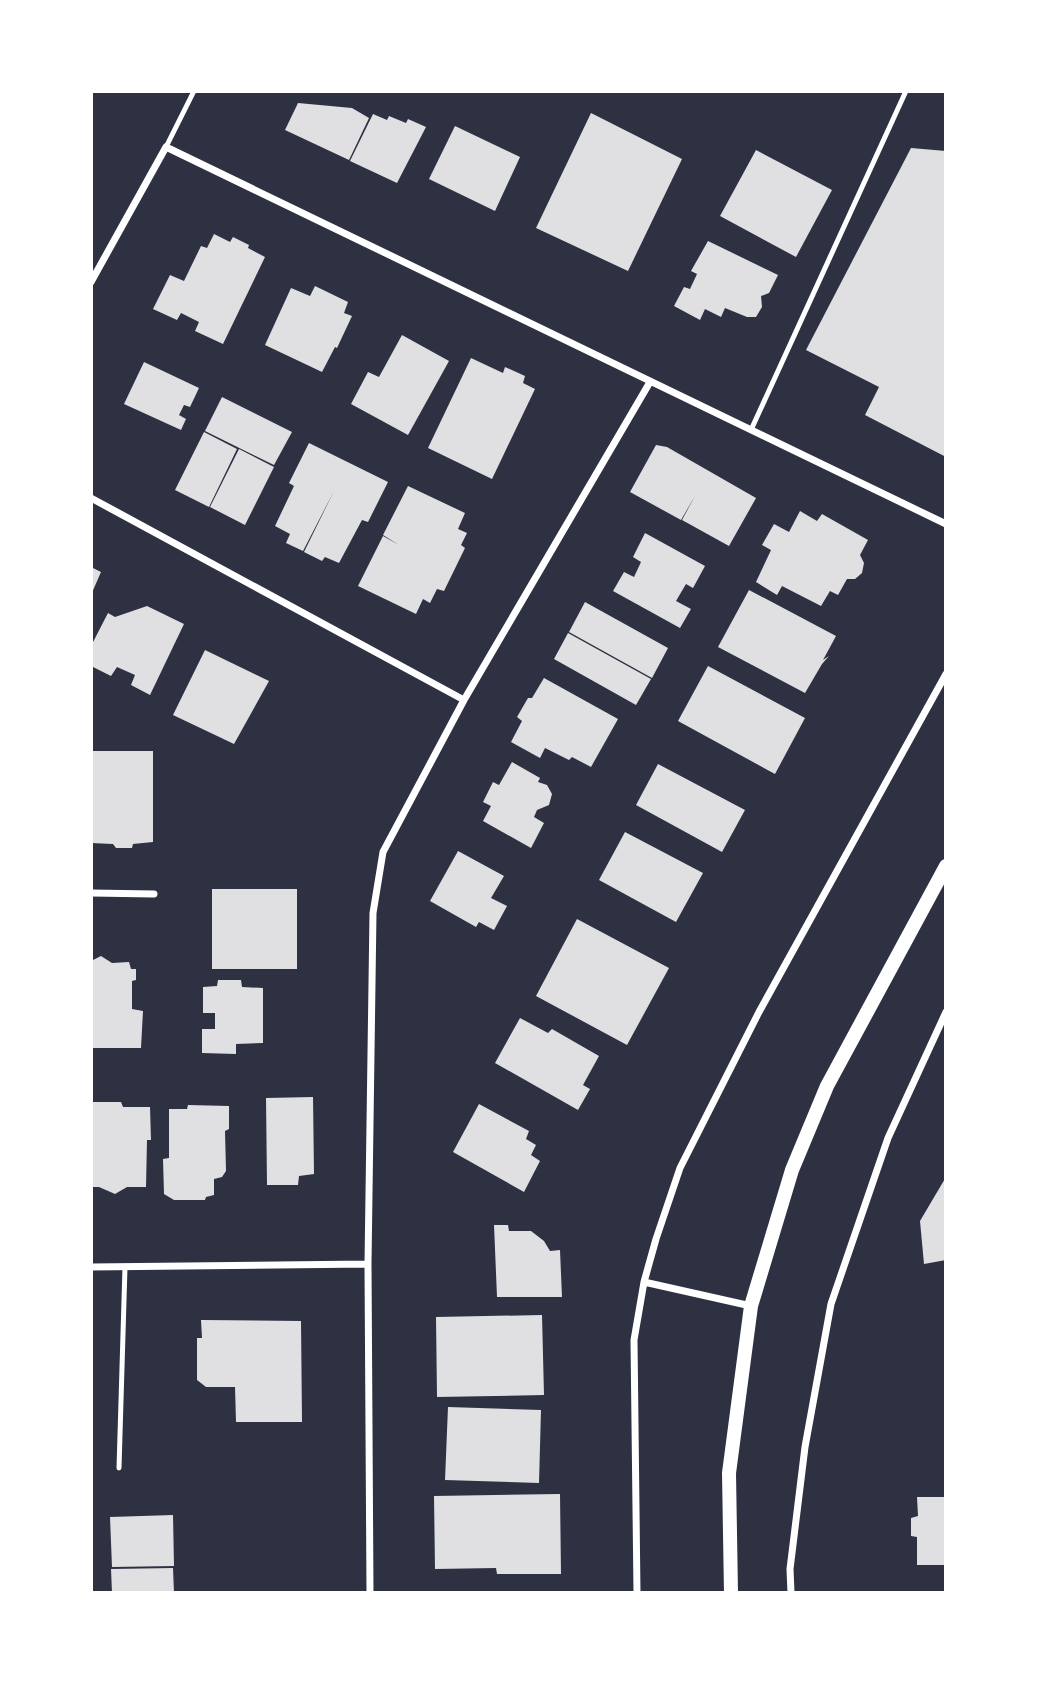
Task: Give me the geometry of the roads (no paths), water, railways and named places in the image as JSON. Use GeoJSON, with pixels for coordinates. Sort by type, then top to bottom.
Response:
{"type":"FeatureCollection","features":[{"type":"Feature","properties":{"kind":"main road"},"geometry":{"type":"LineString","coordinates":[[731,1593],[729,1473],[751,1306],[793,1170],[827,1086],[946,866]]}},
{"type":"Feature","properties":{"kind":"street"},"geometry":{"type":"LineString","coordinates":[[91,282],[166,147],[946,524]]}},
{"type":"Feature","properties":{"kind":"street"},"geometry":{"type":"LineString","coordinates":[[370,1593],[368,1264],[373,912],[383,852],[464,700],[650,382]]}},
{"type":"Feature","properties":{"kind":"street"},"geometry":{"type":"LineString","coordinates":[[91,498],[464,700]]}},
{"type":"Feature","properties":{"kind":"street"},"geometry":{"type":"LineString","coordinates":[[637,1593],[634,1340],[644,1282],[680,1168],[759,1012],[946,674]]}},
{"type":"Feature","properties":{"kind":"street"},"geometry":{"type":"LineString","coordinates":[[91,894],[155,894]]}},
{"type":"Feature","properties":{"kind":"street"},"geometry":{"type":"LineString","coordinates":[[791,1593],[790,1569],[804,1447],[831,1304],[888,1138],[946,1012]]}},
{"type":"Feature","properties":{"kind":"street"},"geometry":{"type":"LineString","coordinates":[[91,1267],[368,1264]]}},
{"type":"Feature","properties":{"kind":"street"},"geometry":{"type":"LineString","coordinates":[[644,1282],[751,1306]]}},
{"type":"Feature","properties":{"kind":"lane"},"geometry":{"type":"LineString","coordinates":[[166,147],[194,91]]}},
{"type":"Feature","properties":{"kind":"lane"},"geometry":{"type":"LineString","coordinates":[[751,430],[906,91]]}},
{"type":"Feature","properties":{"kind":"lane"},"geometry":{"type":"LineString","coordinates":[[119,1468],[125,1267]]}}]}
